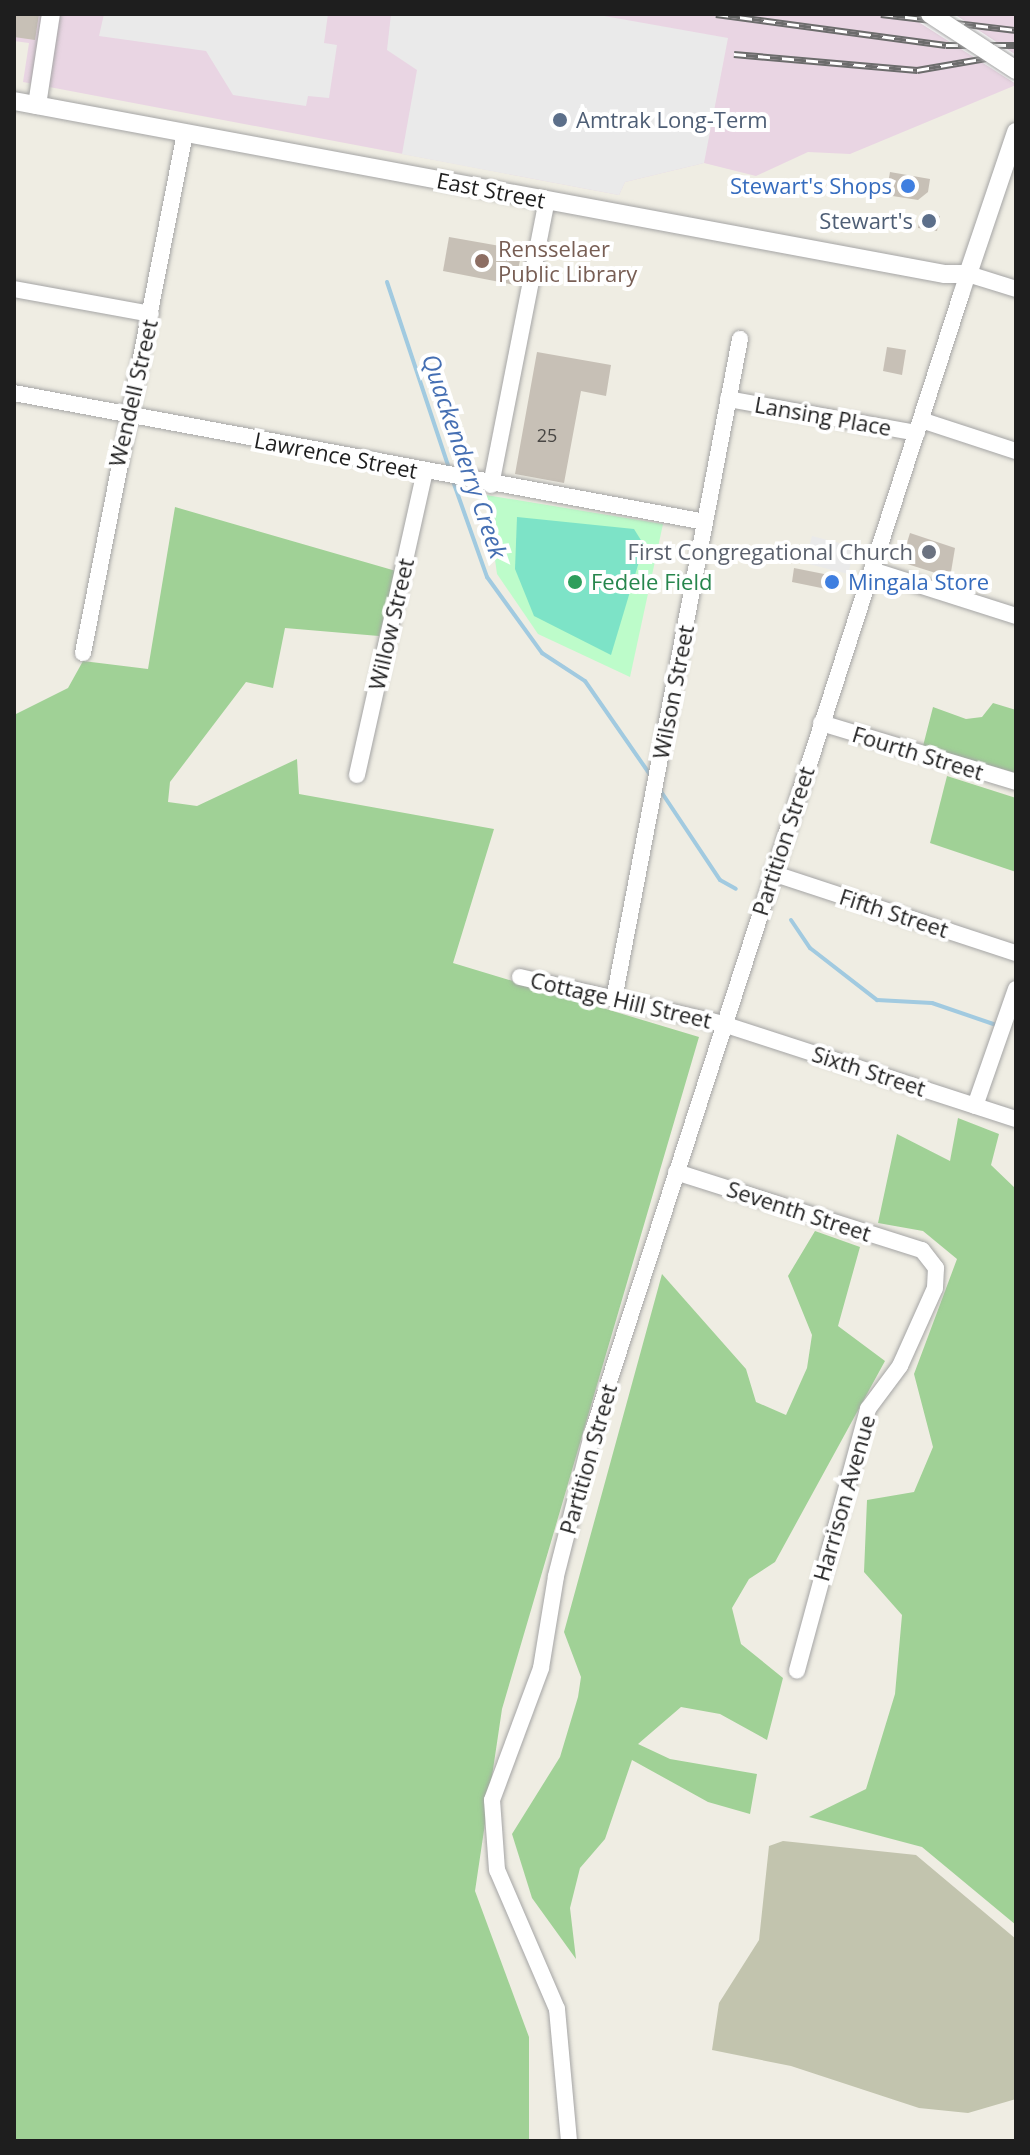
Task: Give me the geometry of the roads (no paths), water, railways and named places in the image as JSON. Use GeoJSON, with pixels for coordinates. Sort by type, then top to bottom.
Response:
{"type":"FeatureCollection","features":[{"type":"Feature","properties":{"kind":"street"},"geometry":{"type":"LineString","coordinates":[[37,105],[51,14]]}},
{"type":"Feature","properties":{"kind":"street"},"geometry":{"type":"LineString","coordinates":[[930,14],[1016,70]]}},
{"type":"Feature","properties":{"kind":"street","name":"East Street"},"geometry":{"type":"LineString","coordinates":[[14,101],[968,274]]}},
{"type":"Feature","properties":{"kind":"street","name":"Partition Street"},"geometry":{"type":"LineString","coordinates":[[569,2141],[567,2069],[557,2009],[504,1890],[492,1831],[500,1773],[541,1668],[562,1553],[593,1431],[772,873],[1016,132]]}},
{"type":"Feature","properties":{"kind":"street","name":"Wendell Street"},"geometry":{"type":"LineString","coordinates":[[83,653],[185,133]]}},
{"type":"Feature","properties":{"kind":"street"},"geometry":{"type":"LineString","coordinates":[[491,485],[547,200]]}},
{"type":"Feature","properties":{"kind":"street"},"geometry":{"type":"LineString","coordinates":[[968,274],[1016,289]]}},
{"type":"Feature","properties":{"kind":"street"},"geometry":{"type":"LineString","coordinates":[[14,289],[151,314]]}},
{"type":"Feature","properties":{"kind":"street","name":"Wilson Street"},"geometry":{"type":"LineString","coordinates":[[614,999],[740,339]]}},
{"type":"Feature","properties":{"kind":"street","name":"Lawrence Street"},"geometry":{"type":"LineString","coordinates":[[14,393],[491,485],[705,522]]}},
{"type":"Feature","properties":{"kind":"street","name":"Lansing Place"},"geometry":{"type":"LineString","coordinates":[[728,399],[919,426],[1016,451]]}},
{"type":"Feature","properties":{"kind":"street","name":"Willow Street"},"geometry":{"type":"LineString","coordinates":[[357,775],[431,473]]}},
{"type":"Feature","properties":{"kind":"street"},"geometry":{"type":"LineString","coordinates":[[872,570],[1016,616]]}},
{"type":"Feature","properties":{"kind":"street","name":"Fourth Street"},"geometry":{"type":"LineString","coordinates":[[821,723],[1016,782]]}},
{"type":"Feature","properties":{"kind":"street","name":"Fifth Street"},"geometry":{"type":"LineString","coordinates":[[772,873],[1016,953]]}},
{"type":"Feature","properties":{"kind":"street","name":"Cottage Hill Street"},"geometry":{"type":"LineString","coordinates":[[520,977],[723,1024]]}},
{"type":"Feature","properties":{"kind":"street"},"geometry":{"type":"LineString","coordinates":[[975,1106],[1016,989]]}},
{"type":"Feature","properties":{"kind":"street","name":"Sixth Street"},"geometry":{"type":"LineString","coordinates":[[723,1024],[1016,1119]]}},
{"type":"Feature","properties":{"kind":"street","name":"Seventh Street"},"geometry":{"type":"LineString","coordinates":[[676,1172],[922,1250]]}},
{"type":"Feature","properties":{"kind":"street","name":"Harrison Avenue"},"geometry":{"type":"LineString","coordinates":[[797,1671],[868,1409],[900,1366],[935,1288],[936,1268],[922,1250]]}},
{"type":"Feature","properties":{"kind":"waterway","name":"Quackenderry Creek"},"geometry":{"type":"LineString","coordinates":[[387,282],[449,468]]}},
{"type":"Feature","properties":{"kind":"waterway","name":"Quackenderry Creek"},"geometry":{"type":"LineString","coordinates":[[453,481],[487,577],[542,653],[585,681],[651,776]]}},
{"type":"Feature","properties":{"kind":"waterway","name":"Quackenderry Creek"},"geometry":{"type":"LineString","coordinates":[[660,790],[720,880],[736,889]]}},
{"type":"Feature","properties":{"kind":"waterway","name":"Quackenderry Creek"},"geometry":{"type":"LineString","coordinates":[[791,920],[810,948],[877,1000],[932,1003],[999,1026]]}},
{"type":"Feature","properties":{"kind":"railway"},"geometry":{"type":"LineString","coordinates":[[716,14],[946,45],[1016,45]]}},
{"type":"Feature","properties":{"kind":"railway"},"geometry":{"type":"LineString","coordinates":[[881,14],[1016,30]]}},
{"type":"Feature","properties":{"kind":"railway"},"geometry":{"type":"LineString","coordinates":[[734,54],[917,70],[1004,55]]}},
{"type":"Feature","properties":{"kind":"place","name":"Amtrak Long-Term"},"geometry":{"type":"Point","coordinates":[560,120]}},
{"type":"Feature","properties":{"kind":"place","name":"Stewart's Shops"},"geometry":{"type":"Point","coordinates":[908,186]}},
{"type":"Feature","properties":{"kind":"place","name":"Stewart's"},"geometry":{"type":"Point","coordinates":[929,221]}},
{"type":"Feature","properties":{"kind":"place","name":"Rensselaer Public Library"},"geometry":{"type":"Point","coordinates":[482,261]}},
{"type":"Feature","properties":{"kind":"place","name":"First Congregational Church"},"geometry":{"type":"Point","coordinates":[929,552]}},
{"type":"Feature","properties":{"kind":"place","name":"Fedele Field"},"geometry":{"type":"Point","coordinates":[575,582]}},
{"type":"Feature","properties":{"kind":"place","name":"Mingala Store"},"geometry":{"type":"Point","coordinates":[832,582]}}]}
